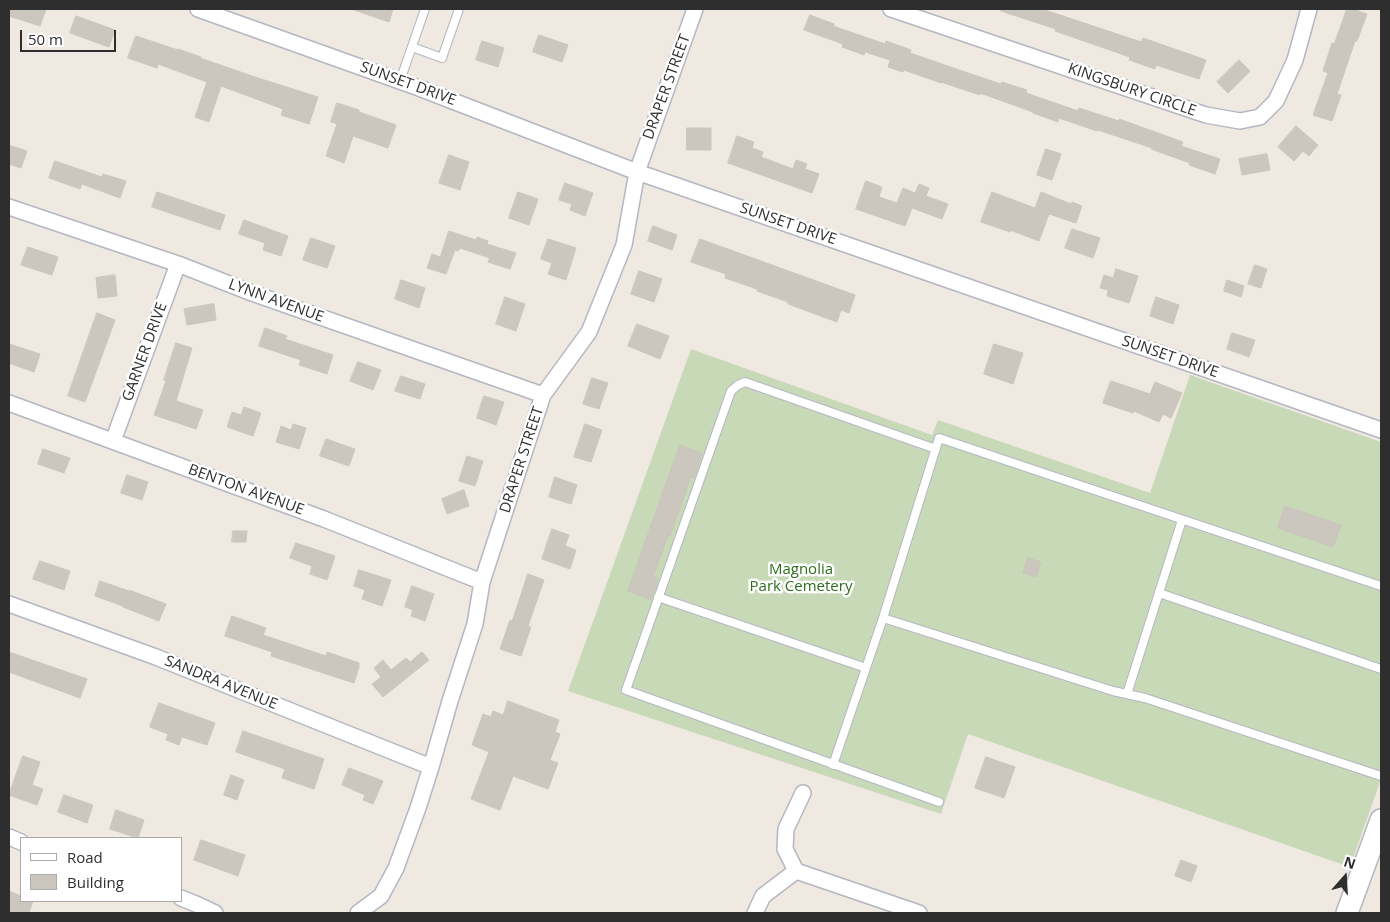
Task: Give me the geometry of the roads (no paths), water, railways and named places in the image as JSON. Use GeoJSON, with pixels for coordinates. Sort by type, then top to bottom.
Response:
{"type":"FeatureCollection","features":[{"type":"Feature","properties":{"kind":"street","name":"SUNSET DRIVE"},"geometry":{"type":"LineString","coordinates":[[198,9],[400,81],[637,172],[1381,430]]}},
{"type":"Feature","properties":{"kind":"street","name":"DRAPER STREET"},"geometry":{"type":"LineString","coordinates":[[358,913],[381,896],[396,868],[431,767],[474,624],[482,582],[543,395],[589,332],[624,245],[637,172],[695,9]]}},
{"type":"Feature","properties":{"kind":"street","name":"KINGSBURY CIRCLE"},"geometry":{"type":"LineString","coordinates":[[891,9],[926,14],[1206,115],[1240,121],[1260,116],[1276,101],[1295,60],[1309,9]]}},
{"type":"Feature","properties":{"kind":"street","name":"LYNN AVENUE"},"geometry":{"type":"LineString","coordinates":[[9,207],[178,264],[252,293],[543,395]]}},
{"type":"Feature","properties":{"kind":"street","name":"GARNER DRIVE"},"geometry":{"type":"LineString","coordinates":[[112,440],[178,264]]}},
{"type":"Feature","properties":{"kind":"street","name":"BENTON AVENUE"},"geometry":{"type":"LineString","coordinates":[[9,402],[324,519],[482,582]]}},
{"type":"Feature","properties":{"kind":"street","name":"SANDRA AVENUE"},"geometry":{"type":"LineString","coordinates":[[9,604],[156,657],[431,767]]}},
{"type":"Feature","properties":{"kind":"street"},"geometry":{"type":"LineString","coordinates":[[803,794],[786,829],[785,849],[796,871],[919,913]]}},
{"type":"Feature","properties":{"kind":"street"},"geometry":{"type":"LineString","coordinates":[[1347,913],[1381,820]]}},
{"type":"Feature","properties":{"kind":"street"},"geometry":{"type":"LineString","coordinates":[[755,913],[763,896],[796,871]]}},
{"type":"Feature","properties":{"kind":"street"},"geometry":{"type":"LineString","coordinates":[[182,898],[215,913]]}},
{"type":"Feature","properties":{"kind":"lane"},"geometry":{"type":"LineString","coordinates":[[400,81],[425,9]]}},
{"type":"Feature","properties":{"kind":"lane"},"geometry":{"type":"LineString","coordinates":[[412,47],[442,58],[459,9]]}},
{"type":"Feature","properties":{"kind":"lane"},"geometry":{"type":"LineString","coordinates":[[936,449],[745,382],[738,385],[731,391],[626,690],[939,802]]}},
{"type":"Feature","properties":{"kind":"lane"},"geometry":{"type":"LineString","coordinates":[[833,765],[883,618],[939,438],[1381,586]]}},
{"type":"Feature","properties":{"kind":"lane"},"geometry":{"type":"LineString","coordinates":[[1127,694],[1182,520]]}},
{"type":"Feature","properties":{"kind":"lane"},"geometry":{"type":"LineString","coordinates":[[1159,593],[1381,669]]}},
{"type":"Feature","properties":{"kind":"lane"},"geometry":{"type":"LineString","coordinates":[[658,596],[866,668]]}},
{"type":"Feature","properties":{"kind":"lane"},"geometry":{"type":"LineString","coordinates":[[883,618],[1113,691],[1145,698],[1381,776]]}},
{"type":"Feature","properties":{"kind":"park label","name":"Magnolia Park Cemetery"},"geometry":{"type":"Point","coordinates":[801,578]}}]}
